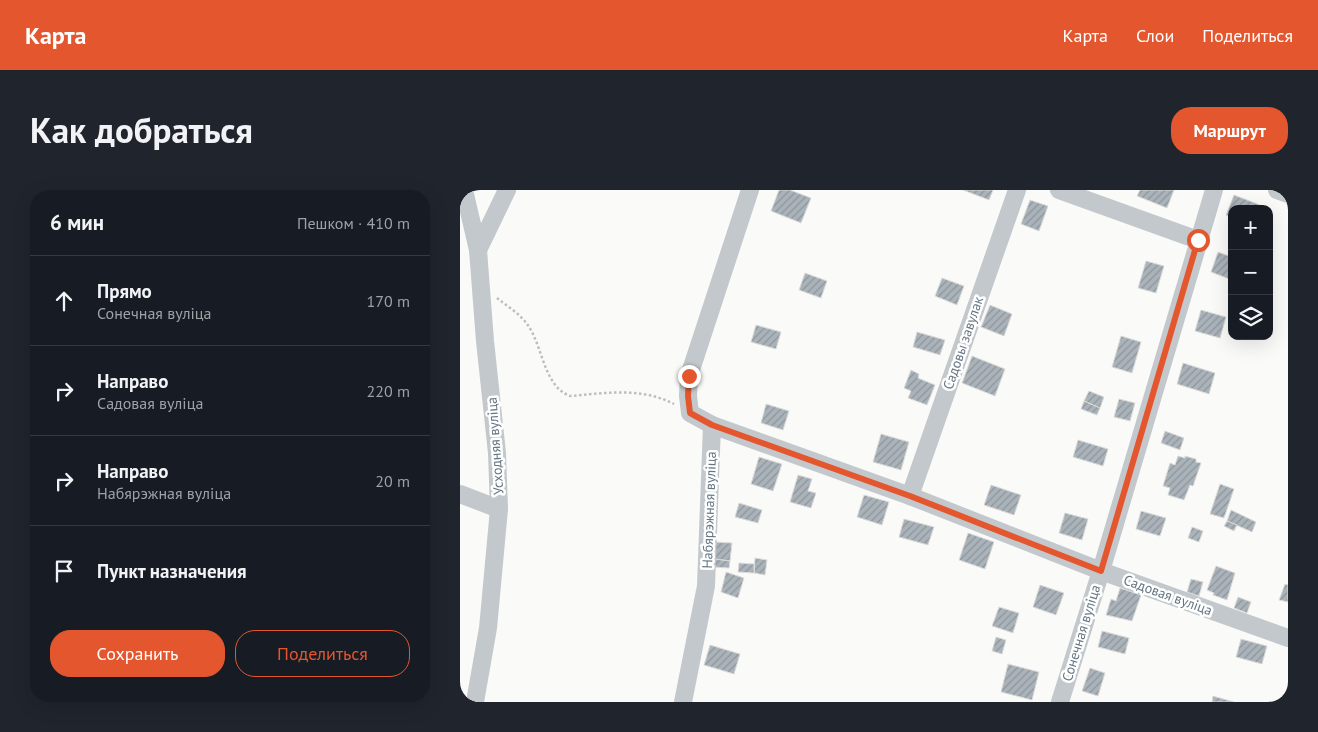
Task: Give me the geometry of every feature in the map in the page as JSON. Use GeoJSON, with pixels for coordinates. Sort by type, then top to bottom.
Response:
{"type":"FeatureCollection","features":[{"type":"Feature","properties":{"kind":"street","name":"Усходняя вуліца"},"geometry":{"type":"LineString","coordinates":[[464,190],[478,250],[485,342],[497,452],[499,509],[488,628],[475,702]]}},
{"type":"Feature","properties":{"kind":"street"},"geometry":{"type":"LineString","coordinates":[[478,250],[507,190]]}},
{"type":"Feature","properties":{"kind":"street"},"geometry":{"type":"LineString","coordinates":[[712,425],[690,413],[688,396],[689,376],[750,190]]}},
{"type":"Feature","properties":{"kind":"street","name":"Садовы завулак"},"geometry":{"type":"LineString","coordinates":[[910,496],[1017,190]]}},
{"type":"Feature","properties":{"kind":"street"},"geometry":{"type":"LineString","coordinates":[[1059,190],[1198,240]]}},
{"type":"Feature","properties":{"kind":"street","name":"Сонечная вуліца"},"geometry":{"type":"LineString","coordinates":[[1060,702],[1101,571],[1214,190]]}},
{"type":"Feature","properties":{"kind":"street"},"geometry":{"type":"LineString","coordinates":[[1277,190],[1288,194]]}},
{"type":"Feature","properties":{"kind":"street","name":"Садовая вуліца"},"geometry":{"type":"LineString","coordinates":[[712,425],[910,496],[1101,571],[1288,638]]}},
{"type":"Feature","properties":{"kind":"street","name":"Набярэжная вуліца"},"geometry":{"type":"LineString","coordinates":[[683,702],[706,586],[712,425]]}},
{"type":"Feature","properties":{"kind":"street"},"geometry":{"type":"LineString","coordinates":[[460,494],[499,509]]}},
{"type":"Feature","properties":{"kind":"path"},"geometry":{"type":"LineString","coordinates":[[494,296],[527,324],[554,384],[563,394],[570,396],[629,392],[662,398],[690,413]]}},
{"type":"Feature","properties":{"kind":"building"},"geometry":{"type":"Polygon","coordinates":[[[779,190],[790,190],[811,198],[801,223],[771,211],[779,190]]]}},
{"type":"Feature","properties":{"kind":"building"},"geometry":{"type":"Polygon","coordinates":[[[963,190],[993,190],[989,200],[963,190]]]}},
{"type":"Feature","properties":{"kind":"building"},"geometry":{"type":"Polygon","coordinates":[[[1140,190],[1174,190],[1167,208],[1137,196],[1140,190]]]}},
{"type":"Feature","properties":{"kind":"building"},"geometry":{"type":"Polygon","coordinates":[[[1234,195],[1260,205],[1230,205],[1234,195]]]}},
{"type":"Feature","properties":{"kind":"building"},"geometry":{"type":"Polygon","coordinates":[[[1030,200],[1048,206],[1039,231],[1021,224],[1030,200]]]}},
{"type":"Feature","properties":{"kind":"building"},"geometry":{"type":"Polygon","coordinates":[[[1218,252],[1228,256],[1228,278],[1211,272],[1218,252]]]}},
{"type":"Feature","properties":{"kind":"building"},"geometry":{"type":"Polygon","coordinates":[[[1146,261],[1164,266],[1156,293],[1138,288],[1146,261]]]}},
{"type":"Feature","properties":{"kind":"building"},"geometry":{"type":"Polygon","coordinates":[[[805,273],[827,281],[821,298],[799,290],[805,273]]]}},
{"type":"Feature","properties":{"kind":"building"},"geometry":{"type":"Polygon","coordinates":[[[942,278],[964,286],[957,305],[935,296],[942,278]]]}},
{"type":"Feature","properties":{"kind":"building"},"geometry":{"type":"Polygon","coordinates":[[[990,305],[1012,314],[1004,336],[981,327],[990,305]]]}},
{"type":"Feature","properties":{"kind":"building"},"geometry":{"type":"Polygon","coordinates":[[[1201,310],[1226,317],[1220,338],[1195,331],[1201,310]]]}},
{"type":"Feature","properties":{"kind":"building"},"geometry":{"type":"Polygon","coordinates":[[[756,325],[781,332],[776,349],[751,342],[756,325]]]}},
{"type":"Feature","properties":{"kind":"building"},"geometry":{"type":"Polygon","coordinates":[[[917,332],[945,340],[940,355],[913,347],[917,332]]]}},
{"type":"Feature","properties":{"kind":"building"},"geometry":{"type":"Polygon","coordinates":[[[1121,336],[1141,342],[1132,373],[1112,367],[1121,336]]]}},
{"type":"Feature","properties":{"kind":"building"},"geometry":{"type":"Polygon","coordinates":[[[972,356],[1005,369],[995,396],[962,383],[972,356]]]}},
{"type":"Feature","properties":{"kind":"building"},"geometry":{"type":"Polygon","coordinates":[[[1183,363],[1215,373],[1209,394],[1177,384],[1183,363]]]}},
{"type":"Feature","properties":{"kind":"building"},"geometry":{"type":"Polygon","coordinates":[[[911,370],[919,374],[918,378],[935,385],[927,405],[908,398],[911,391],[904,388],[911,370]]]}},
{"type":"Feature","properties":{"kind":"building"},"geometry":{"type":"Polygon","coordinates":[[[1089,391],[1104,397],[1100,408],[1084,401],[1089,391]]]}},
{"type":"Feature","properties":{"kind":"building"},"geometry":{"type":"Polygon","coordinates":[[[1119,399],[1135,403],[1130,421],[1114,417],[1119,399]]]}},
{"type":"Feature","properties":{"kind":"building"},"geometry":{"type":"Polygon","coordinates":[[[1084,401],[1100,408],[1097,415],[1081,409],[1084,401]]]}},
{"type":"Feature","properties":{"kind":"building"},"geometry":{"type":"Polygon","coordinates":[[[766,404],[789,411],[783,430],[761,423],[766,404]]]}},
{"type":"Feature","properties":{"kind":"building"},"geometry":{"type":"Polygon","coordinates":[[[1165,431],[1184,438],[1180,450],[1161,443],[1165,431]]]}},
{"type":"Feature","properties":{"kind":"building"},"geometry":{"type":"Polygon","coordinates":[[[881,434],[909,442],[901,470],[873,462],[881,434]]]}},
{"type":"Feature","properties":{"kind":"building"},"geometry":{"type":"Polygon","coordinates":[[[1078,440],[1108,449],[1103,466],[1073,457],[1078,440]]]}},
{"type":"Feature","properties":{"kind":"building"},"geometry":{"type":"Polygon","coordinates":[[[1178,456],[1196,459],[1196,462],[1201,463],[1193,486],[1190,485],[1184,500],[1168,495],[1170,488],[1163,486],[1170,463],[1175,465],[1178,456]]]}},
{"type":"Feature","properties":{"kind":"building"},"geometry":{"type":"Polygon","coordinates":[[[759,457],[782,464],[773,491],[751,484],[759,457]]]}},
{"type":"Feature","properties":{"kind":"building"},"geometry":{"type":"Polygon","coordinates":[[[798,475],[812,479],[808,491],[816,493],[811,508],[790,502],[798,475]]]}},
{"type":"Feature","properties":{"kind":"building"},"geometry":{"type":"Polygon","coordinates":[[[1220,484],[1234,489],[1224,518],[1210,514],[1220,484]]]}},
{"type":"Feature","properties":{"kind":"building"},"geometry":{"type":"Polygon","coordinates":[[[991,485],[1021,495],[1014,515],[984,505],[991,485]]]}},
{"type":"Feature","properties":{"kind":"building"},"geometry":{"type":"Polygon","coordinates":[[[864,495],[889,502],[882,525],[857,517],[864,495]]]}},
{"type":"Feature","properties":{"kind":"building"},"geometry":{"type":"Polygon","coordinates":[[[739,503],[762,510],[758,523],[735,517],[739,503]]]}},
{"type":"Feature","properties":{"kind":"building"},"geometry":{"type":"Polygon","coordinates":[[[1231,510],[1256,522],[1252,532],[1227,521],[1231,510]]]}},
{"type":"Feature","properties":{"kind":"building"},"geometry":{"type":"Polygon","coordinates":[[[1141,511],[1166,518],[1160,536],[1136,529],[1141,511]]]}},
{"type":"Feature","properties":{"kind":"building"},"geometry":{"type":"Polygon","coordinates":[[[1065,513],[1088,519],[1082,540],[1059,533],[1065,513]]]}},
{"type":"Feature","properties":{"kind":"building"},"geometry":{"type":"Polygon","coordinates":[[[904,519],[934,527],[928,545],[899,537],[904,519]]]}},
{"type":"Feature","properties":{"kind":"building"},"geometry":{"type":"Polygon","coordinates":[[[1227,521],[1237,525],[1234,531],[1224,526],[1227,521]]]}},
{"type":"Feature","properties":{"kind":"building"},"geometry":{"type":"Polygon","coordinates":[[[1192,527],[1203,531],[1199,542],[1188,538],[1192,527]]]}},
{"type":"Feature","properties":{"kind":"building"},"geometry":{"type":"Polygon","coordinates":[[[968,533],[994,542],[985,569],[959,560],[968,533]]]}},
{"type":"Feature","properties":{"kind":"building"},"geometry":{"type":"Polygon","coordinates":[[[716,542],[732,543],[730,561],[714,559],[716,542]]]}},
{"type":"Feature","properties":{"kind":"building"},"geometry":{"type":"Polygon","coordinates":[[[755,558],[767,560],[765,575],[754,573],[755,558]]]}},
{"type":"Feature","properties":{"kind":"building"},"geometry":{"type":"Polygon","coordinates":[[[714,559],[730,561],[729,568],[713,567],[714,559]]]}},
{"type":"Feature","properties":{"kind":"building"},"geometry":{"type":"Polygon","coordinates":[[[739,563],[754,564],[754,573],[738,572],[739,563]]]}},
{"type":"Feature","properties":{"kind":"building"},"geometry":{"type":"Polygon","coordinates":[[[1216,566],[1235,573],[1227,600],[1213,595],[1214,593],[1207,590],[1216,566]]]}},
{"type":"Feature","properties":{"kind":"building"},"geometry":{"type":"Polygon","coordinates":[[[726,572],[744,578],[738,598],[721,592],[726,572]]]}},
{"type":"Feature","properties":{"kind":"building"},"geometry":{"type":"Polygon","coordinates":[[[1191,579],[1203,582],[1199,596],[1187,592],[1191,579]]]}},
{"type":"Feature","properties":{"kind":"building"},"geometry":{"type":"Polygon","coordinates":[[[1285,584],[1288,585],[1288,602],[1279,600],[1285,584]]]}},
{"type":"Feature","properties":{"kind":"building"},"geometry":{"type":"Polygon","coordinates":[[[1040,585],[1064,593],[1056,615],[1033,607],[1040,585]]]}},
{"type":"Feature","properties":{"kind":"building"},"geometry":{"type":"Polygon","coordinates":[[[1120,588],[1141,595],[1132,621],[1106,615],[1111,599],[1116,601],[1120,588]]]}},
{"type":"Feature","properties":{"kind":"building"},"geometry":{"type":"Polygon","coordinates":[[[1238,597],[1251,602],[1247,613],[1234,608],[1238,597]]]}},
{"type":"Feature","properties":{"kind":"building"},"geometry":{"type":"Polygon","coordinates":[[[999,607],[1019,613],[1013,633],[992,626],[999,607]]]}},
{"type":"Feature","properties":{"kind":"building"},"geometry":{"type":"Polygon","coordinates":[[[1102,631],[1129,638],[1125,654],[1098,647],[1102,631]]]}},
{"type":"Feature","properties":{"kind":"building"},"geometry":{"type":"Polygon","coordinates":[[[996,637],[1006,640],[1002,654],[992,651],[996,637]]]}},
{"type":"Feature","properties":{"kind":"building"},"geometry":{"type":"Polygon","coordinates":[[[1241,639],[1267,646],[1262,664],[1236,657],[1241,639]]]}},
{"type":"Feature","properties":{"kind":"building"},"geometry":{"type":"Polygon","coordinates":[[[710,645],[740,654],[734,674],[704,665],[710,645]]]}},
{"type":"Feature","properties":{"kind":"building"},"geometry":{"type":"Polygon","coordinates":[[[1008,664],[1039,672],[1032,700],[1001,692],[1008,664]]]}},
{"type":"Feature","properties":{"kind":"building"},"geometry":{"type":"Polygon","coordinates":[[[1090,668],[1105,673],[1098,696],[1082,691],[1090,668]]]}},
{"type":"Feature","properties":{"kind":"building"},"geometry":{"type":"Polygon","coordinates":[[[1213,696],[1234,702],[1212,702],[1213,696]]]}},
{"type":"Feature","properties":{"kind":"route"},"geometry":{"type":"LineString","coordinates":[[689,376],[688,396],[690,413],[712,425],[910,496],[1101,571],[1198,240]]}}]}
